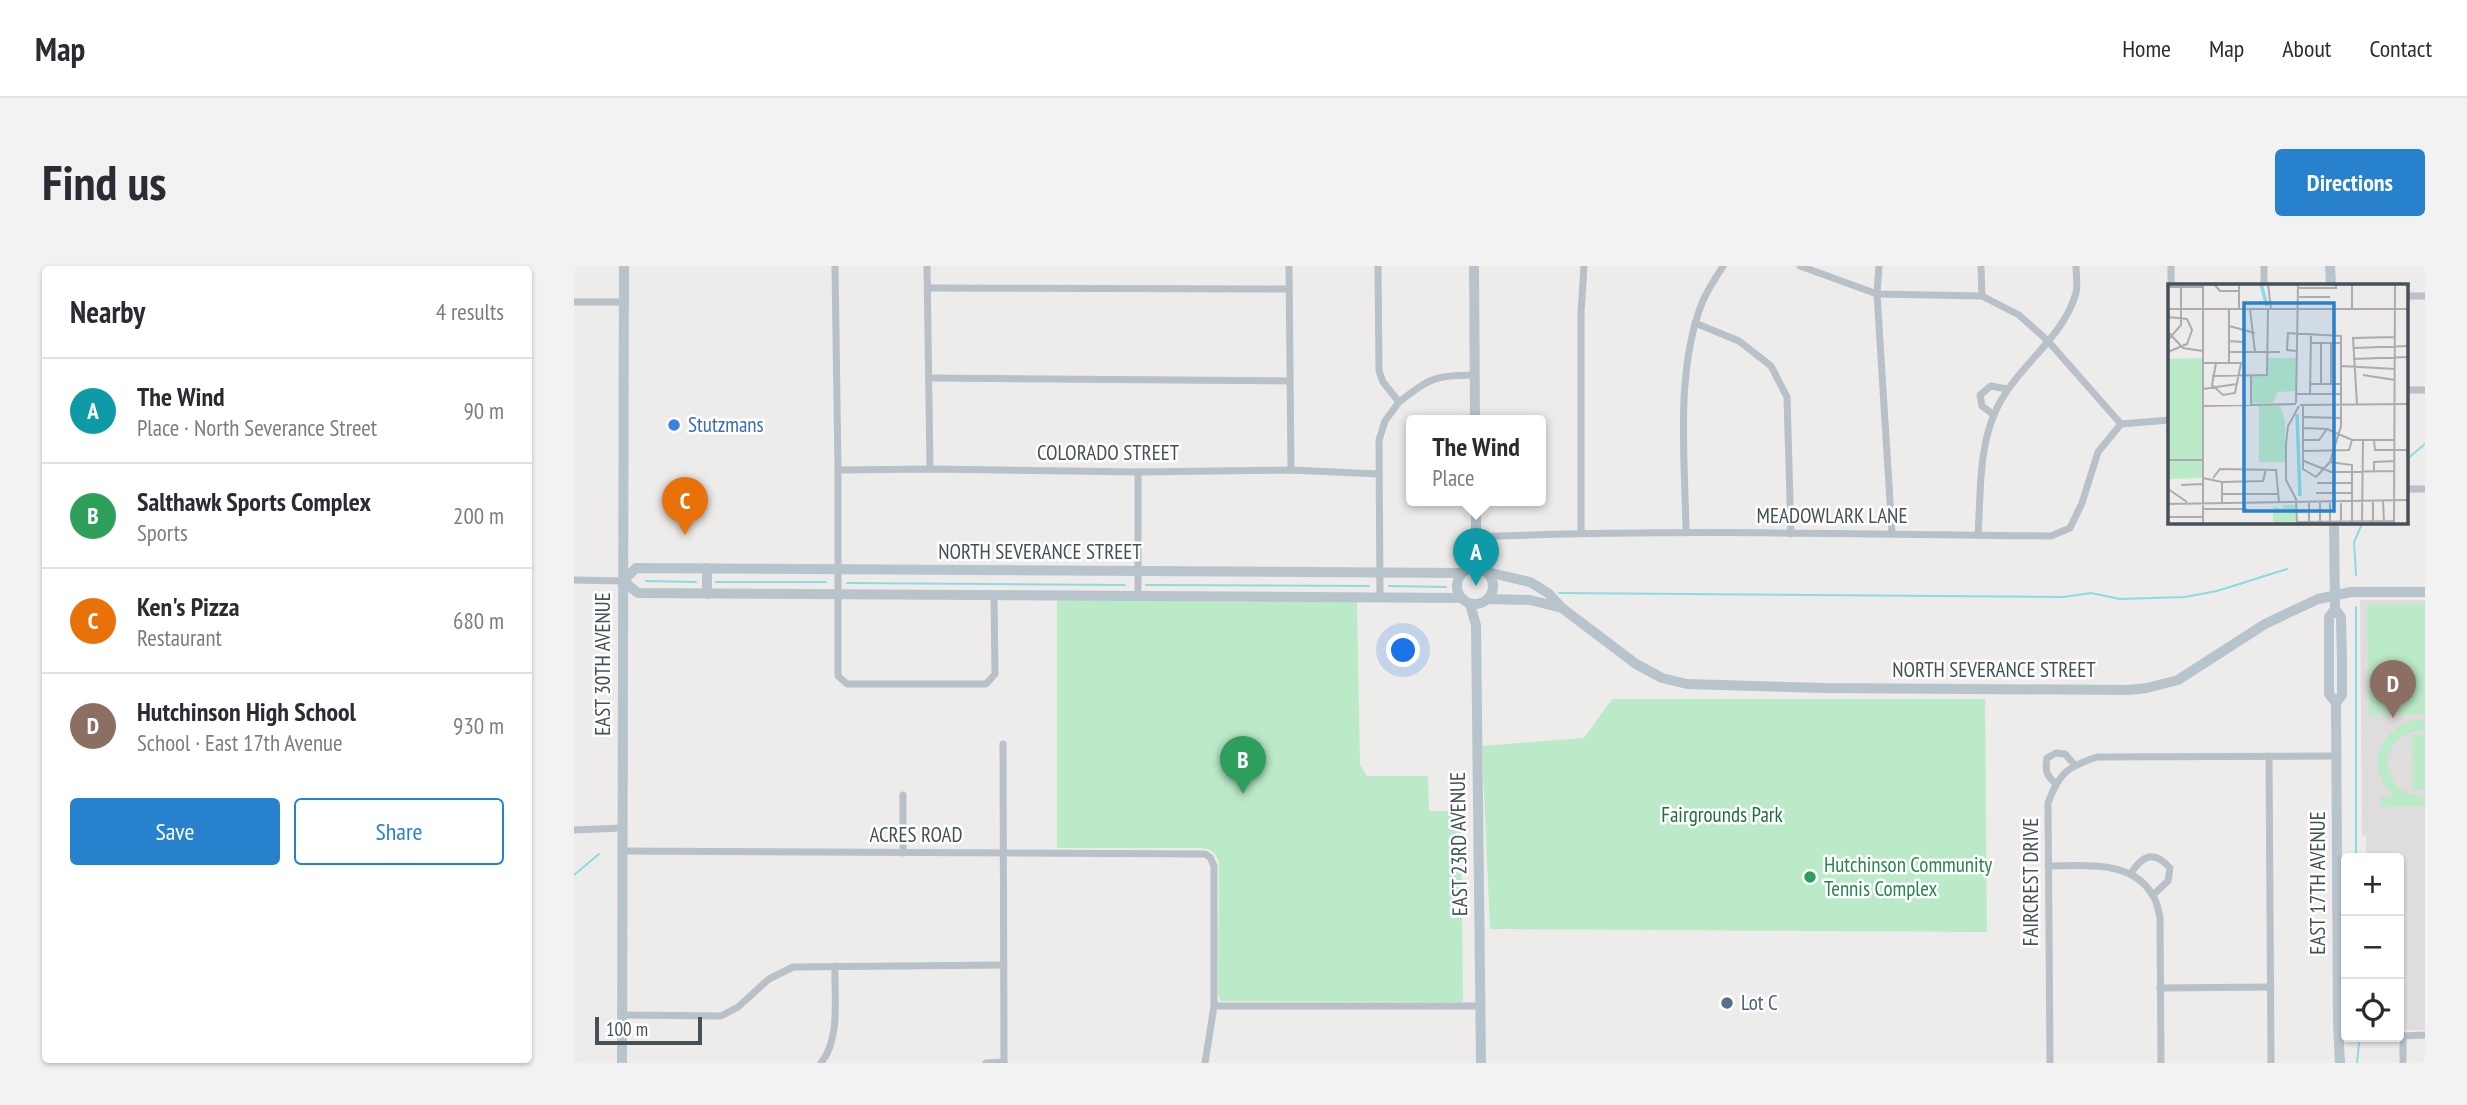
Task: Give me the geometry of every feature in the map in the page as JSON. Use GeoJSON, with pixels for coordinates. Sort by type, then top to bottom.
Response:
{"type":"FeatureCollection","features":[{"type":"Feature","properties":{"kind":"street","name":"EAST 30TH AVENUE"},"geometry":{"type":"LineString","coordinates":[[622,1063],[624,266]]}},
{"type":"Feature","properties":{"kind":"street"},"geometry":{"type":"LineString","coordinates":[[835,266],[838,676],[847,684],[986,684],[995,674],[994,596]]}},
{"type":"Feature","properties":{"kind":"street"},"geometry":{"type":"LineString","coordinates":[[927,266],[930,469]]}},
{"type":"Feature","properties":{"kind":"street"},"geometry":{"type":"LineString","coordinates":[[1289,266],[1291,470]]}},
{"type":"Feature","properties":{"kind":"street"},"geometry":{"type":"LineString","coordinates":[[1378,266],[1379,371],[1383,382],[1399,402]]}},
{"type":"Feature","properties":{"kind":"street"},"geometry":{"type":"LineString","coordinates":[[1474,266],[1475,415]]}},
{"type":"Feature","properties":{"kind":"street"},"geometry":{"type":"LineString","coordinates":[[1581,533],[1581,313],[1584,266]]}},
{"type":"Feature","properties":{"kind":"street"},"geometry":{"type":"LineString","coordinates":[[1686,532],[1685,380],[1695,323],[1703,300],[1723,266]]}},
{"type":"Feature","properties":{"kind":"street"},"geometry":{"type":"LineString","coordinates":[[1800,266],[1877,294],[1982,296],[2019,315],[2048,341],[2121,424],[2168,420]]}},
{"type":"Feature","properties":{"kind":"street"},"geometry":{"type":"LineString","coordinates":[[1879,266],[1877,294],[1892,533]]}},
{"type":"Feature","properties":{"kind":"street"},"geometry":{"type":"LineString","coordinates":[[1982,266],[1982,296]]}},
{"type":"Feature","properties":{"kind":"street"},"geometry":{"type":"LineString","coordinates":[[1978,535],[1982,461],[1994,415],[2007,390],[2065,320],[2077,291],[2076,266]]}},
{"type":"Feature","properties":{"kind":"street"},"geometry":{"type":"LineString","coordinates":[[2171,266],[2171,284]]}},
{"type":"Feature","properties":{"kind":"street"},"geometry":{"type":"LineString","coordinates":[[2264,266],[2264,284]]}},
{"type":"Feature","properties":{"kind":"street"},"geometry":{"type":"LineString","coordinates":[[2330,266],[2330,284]]}},
{"type":"Feature","properties":{"kind":"street"},"geometry":{"type":"LineString","coordinates":[[928,288],[1289,289]]}},
{"type":"Feature","properties":{"kind":"street"},"geometry":{"type":"LineString","coordinates":[[574,302],[624,302]]}},
{"type":"Feature","properties":{"kind":"street"},"geometry":{"type":"LineString","coordinates":[[1695,323],[1739,341],[1760,357],[1771,366],[1787,397],[1791,534]]}},
{"type":"Feature","properties":{"kind":"street"},"geometry":{"type":"LineString","coordinates":[[1380,598],[1377,474],[1382,429],[1399,402],[1426,381],[1442,376],[1475,375]]}},
{"type":"Feature","properties":{"kind":"street"},"geometry":{"type":"LineString","coordinates":[[929,378],[1290,381]]}},
{"type":"Feature","properties":{"kind":"street"},"geometry":{"type":"LineString","coordinates":[[1994,415],[1982,406],[1980,395],[1991,386],[2007,390]]}},
{"type":"Feature","properties":{"kind":"street","name":"MEADOWLARK LANE"},"geometry":{"type":"LineString","coordinates":[[1476,537],[1686,532],[2050,536],[2070,528],[2082,503],[2098,452],[2121,424]]}},
{"type":"Feature","properties":{"kind":"street","name":"COLORADO STREET"},"geometry":{"type":"LineString","coordinates":[[838,470],[1291,470],[1377,474]]}},
{"type":"Feature","properties":{"kind":"street"},"geometry":{"type":"LineString","coordinates":[[1138,596],[1139,472]]}},
{"type":"Feature","properties":{"kind":"street"},"geometry":{"type":"LineString","coordinates":[[1476,506],[1476,537],[1484,570],[1494,585],[1487,600],[1466,601],[1457,583],[1465,571],[1476,537]]}},
{"type":"Feature","properties":{"kind":"street","name":"EAST 17TH AVENUE"},"geometry":{"type":"LineString","coordinates":[[2334,523],[2335,609],[2329,617],[2329,694],[2336,703],[2342,979]]}},
{"type":"Feature","properties":{"kind":"street","name":"NORTH SEVERANCE STREET"},"geometry":{"type":"LineString","coordinates":[[623,581],[636,568],[1380,573],[1465,571]]}},
{"type":"Feature","properties":{"kind":"street"},"geometry":{"type":"LineString","coordinates":[[707,568],[707,594]]}},
{"type":"Feature","properties":{"kind":"street"},"geometry":{"type":"LineString","coordinates":[[1465,571],[1484,570]]}},
{"type":"Feature","properties":{"kind":"street","name":"NORTH SEVERANCE STREET"},"geometry":{"type":"LineString","coordinates":[[1484,570],[1530,582],[1548,593],[1562,608],[1636,664],[1662,678],[1687,684],[1824,688],[2147,688],[2178,680],[2265,624],[2313,601],[2351,592],[2425,592]]}},
{"type":"Feature","properties":{"kind":"street","name":"NORTH SEVERANCE STREET"},"geometry":{"type":"LineString","coordinates":[[574,580],[623,581],[638,593],[1380,598],[1466,601]]}},
{"type":"Feature","properties":{"kind":"street","name":"NORTH SEVERANCE STREET"},"geometry":{"type":"LineString","coordinates":[[1487,600],[1530,600],[1562,608]]}},
{"type":"Feature","properties":{"kind":"street","name":"EAST 23RD AVENUE"},"geometry":{"type":"LineString","coordinates":[[1476,625],[1487,600]]}},
{"type":"Feature","properties":{"kind":"street","name":"EAST 23RD AVENUE"},"geometry":{"type":"LineString","coordinates":[[1466,601],[1476,625],[1481,1063]]}},
{"type":"Feature","properties":{"kind":"street"},"geometry":{"type":"LineString","coordinates":[[986,1063],[1004,1063],[1003,744]]}},
{"type":"Feature","properties":{"kind":"street","name":"FAIRCREST DRIVE"},"geometry":{"type":"LineString","coordinates":[[2050,1063],[2048,803],[2055,783],[2045,770],[2047,758],[2056,753],[2065,754],[2074,764]]}},
{"type":"Feature","properties":{"kind":"street"},"geometry":{"type":"LineString","coordinates":[[2269,756],[2272,1063]]}},
{"type":"Feature","properties":{"kind":"street"},"geometry":{"type":"LineString","coordinates":[[2055,783],[2074,764],[2097,757],[2337,756]]}},
{"type":"Feature","properties":{"kind":"street"},"geometry":{"type":"LineString","coordinates":[[903,853],[904,795]]}},
{"type":"Feature","properties":{"kind":"street"},"geometry":{"type":"LineString","coordinates":[[574,830],[621,828]]}},
{"type":"Feature","properties":{"kind":"street","name":"ACRES ROAD"},"geometry":{"type":"LineString","coordinates":[[621,851],[1205,854],[1210,857],[1214,866],[1214,1006]]}},
{"type":"Feature","properties":{"kind":"street"},"geometry":{"type":"LineString","coordinates":[[2131,873],[2139,860],[2148,856],[2162,860],[2170,868],[2168,881],[2153,895]]}},
{"type":"Feature","properties":{"kind":"street"},"geometry":{"type":"LineString","coordinates":[[2048,866],[2104,866],[2131,873],[2153,895],[2160,917],[2161,1063]]}},
{"type":"Feature","properties":{"kind":"street"},"geometry":{"type":"LineString","coordinates":[[622,1015],[721,1016],[738,1007],[769,979],[793,967],[1004,965]]}},
{"type":"Feature","properties":{"kind":"street"},"geometry":{"type":"LineString","coordinates":[[821,1063],[827,1056],[834,1030],[835,966]]}},
{"type":"Feature","properties":{"kind":"street"},"geometry":{"type":"LineString","coordinates":[[2160,988],[2271,987]]}},
{"type":"Feature","properties":{"kind":"street"},"geometry":{"type":"LineString","coordinates":[[1205,1063],[1214,1006],[1480,1006]]}},
{"type":"Feature","properties":{"kind":"street"},"geometry":{"type":"LineString","coordinates":[[2404,1036],[2425,1035]]}},
{"type":"Feature","properties":{"kind":"street","name":"EAST 17TH AVENUE"},"geometry":{"type":"LineString","coordinates":[[2340,1063],[2342,1042]]}},
{"type":"Feature","properties":{"kind":"street"},"geometry":{"type":"LineString","coordinates":[[2401,1042],[2403,1063]]}},
{"type":"Feature","properties":{"kind":"shaded area"},"geometry":{"type":"Polygon","coordinates":[[[2360,600],[2425,600],[2425,1030],[2404,1030],[2404,853],[2366,853],[2366,836],[2362,835],[2360,600]]]}},
{"type":"Feature","properties":{"kind":"green space"},"geometry":{"type":"Polygon","coordinates":[[[1057,600],[1357,602],[1360,765],[1367,776],[1428,776],[1429,811],[1461,811],[1463,1002],[1221,1001],[1218,995],[1219,862],[1213,852],[1201,848],[1057,848],[1057,600]]]}},
{"type":"Feature","properties":{"kind":"green space"},"geometry":{"type":"Polygon","coordinates":[[[2425,604],[2425,714],[2369,715],[2367,605],[2425,604]]]}},
{"type":"Feature","properties":{"kind":"green space","name":"Fairgrounds Park"},"geometry":{"type":"Polygon","coordinates":[[[1612,699],[1985,699],[1987,932],[1490,929],[1482,746],[1584,738],[1612,699]]]}},
{"type":"Feature","properties":{"kind":"green space"},"geometry":{"type":"Polygon","coordinates":[[[2415,720],[2425,720],[2425,730],[2409,733],[2397,741],[2390,751],[2388,763],[2390,775],[2397,786],[2409,793],[2425,796],[2425,806],[2380,807],[2380,797],[2393,796],[2379,774],[2379,751],[2392,732],[2415,720]]]}},
{"type":"Feature","properties":{"kind":"green space"},"geometry":{"type":"Polygon","coordinates":[[[2412,735],[2425,735],[2425,790],[2413,790],[2412,735]]]}},
{"type":"Feature","properties":{"kind":"waterway"},"geometry":{"type":"LineString","coordinates":[[2408,458],[2425,444]]}},
{"type":"Feature","properties":{"kind":"waterway"},"geometry":{"type":"LineString","coordinates":[[2356,575],[2354,542],[2363,523]]}},
{"type":"Feature","properties":{"kind":"waterway"},"geometry":{"type":"LineString","coordinates":[[1559,593],[2063,597],[2091,593],[2120,599],[2185,597],[2217,591],[2287,569]]}},
{"type":"Feature","properties":{"kind":"waterway"},"geometry":{"type":"LineString","coordinates":[[646,581],[696,582]]}},
{"type":"Feature","properties":{"kind":"waterway"},"geometry":{"type":"LineString","coordinates":[[716,582],[826,582]]}},
{"type":"Feature","properties":{"kind":"waterway"},"geometry":{"type":"LineString","coordinates":[[847,583],[1125,585]]}},
{"type":"Feature","properties":{"kind":"waterway"},"geometry":{"type":"LineString","coordinates":[[1146,585],[1369,586]]}},
{"type":"Feature","properties":{"kind":"waterway"},"geometry":{"type":"LineString","coordinates":[[1389,586],[1446,587]]}},
{"type":"Feature","properties":{"kind":"waterway"},"geometry":{"type":"LineString","coordinates":[[2356,607],[2356,853]]}},
{"type":"Feature","properties":{"kind":"waterway"},"geometry":{"type":"LineString","coordinates":[[574,875],[599,854]]}},
{"type":"Feature","properties":{"kind":"waterway"},"geometry":{"type":"LineString","coordinates":[[2357,1063],[2359,1043]]}},
{"type":"Feature","properties":{"kind":"place","name":"Stutzmans"},"geometry":{"type":"Point","coordinates":[674,425]}},
{"type":"Feature","properties":{"kind":"place","name":"Ken's Pizza"},"geometry":{"type":"Point","coordinates":[685,535]}},
{"type":"Feature","properties":{"kind":"place","name":"The Wind"},"geometry":{"type":"Point","coordinates":[1476,586]}},
{"type":"Feature","properties":{"kind":"place","name":"Hutchinson High School"},"geometry":{"type":"Point","coordinates":[2393,718]}},
{"type":"Feature","properties":{"kind":"place","name":"Salthawk Sports Complex"},"geometry":{"type":"Point","coordinates":[1243,794]}},
{"type":"Feature","properties":{"kind":"place","name":"Hutchinson Community Tennis Complex"},"geometry":{"type":"Point","coordinates":[1810,877]}},
{"type":"Feature","properties":{"kind":"place","name":"Lot C"},"geometry":{"type":"Point","coordinates":[1727,1003]}}]}
